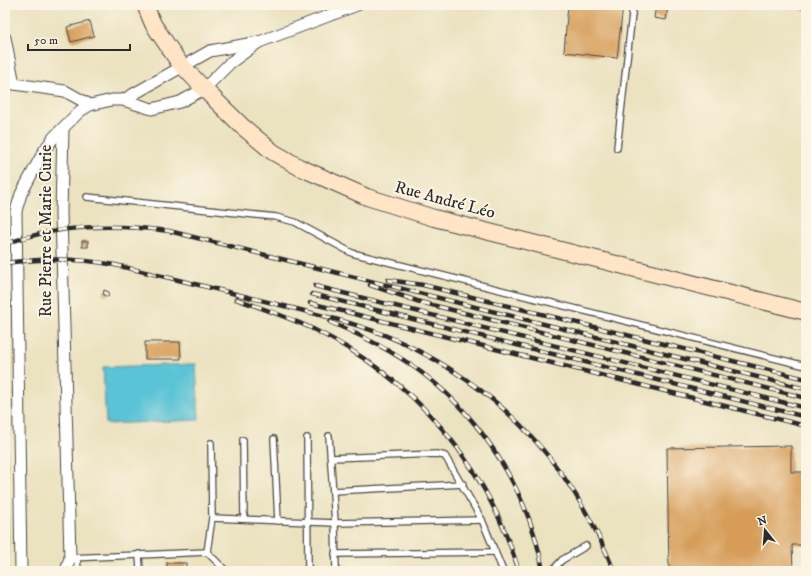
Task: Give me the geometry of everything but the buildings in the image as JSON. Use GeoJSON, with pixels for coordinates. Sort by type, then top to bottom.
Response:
{"type":"FeatureCollection","features":[{"type":"Feature","properties":{"kind":"street","name":"Rue André Léo"},"geometry":{"type":"LineString","coordinates":[[145,5],[153,24],[183,66],[204,89],[243,127],[273,152],[299,167],[366,197],[434,218],[806,312]]}},
{"type":"Feature","properties":{"kind":"street"},"geometry":{"type":"LineString","coordinates":[[123,100],[210,51],[259,42],[356,5]]}},
{"type":"Feature","properties":{"kind":"street"},"geometry":{"type":"LineString","coordinates":[[5,38],[10,86],[65,91],[90,105]]}},
{"type":"Feature","properties":{"kind":"street"},"geometry":{"type":"LineString","coordinates":[[63,130],[80,111],[90,105],[112,100],[123,100],[152,109],[180,102],[204,89],[230,63],[259,42]]}},
{"type":"Feature","properties":{"kind":"street","name":"Rue Pierre et Marie Curie"},"geometry":{"type":"LineString","coordinates":[[63,130],[62,218],[74,558],[66,571]]}},
{"type":"Feature","properties":{"kind":"street","name":"Rue Pierre et Marie Curie"},"geometry":{"type":"LineString","coordinates":[[21,571],[16,211],[21,194],[44,151],[54,137],[63,130]]}},
{"type":"Feature","properties":{"kind":"lane"},"geometry":{"type":"LineString","coordinates":[[617,148],[632,5]]}},
{"type":"Feature","properties":{"kind":"lane"},"geometry":{"type":"LineString","coordinates":[[87,197],[276,217],[289,220],[352,253],[806,366]]}},
{"type":"Feature","properties":{"kind":"lane"},"geometry":{"type":"LineString","coordinates":[[329,436],[335,522],[336,571]]}},
{"type":"Feature","properties":{"kind":"lane"},"geometry":{"type":"LineString","coordinates":[[307,438],[308,571]]}},
{"type":"Feature","properties":{"kind":"lane"},"geometry":{"type":"LineString","coordinates":[[274,439],[278,520]]}},
{"type":"Feature","properties":{"kind":"lane"},"geometry":{"type":"LineString","coordinates":[[243,440],[244,519]]}},
{"type":"Feature","properties":{"kind":"lane"},"geometry":{"type":"LineString","coordinates":[[207,552],[212,518],[210,443]]}},
{"type":"Feature","properties":{"kind":"lane"},"geometry":{"type":"LineString","coordinates":[[331,458],[441,454],[445,456],[463,484],[482,520],[502,571]]}},
{"type":"Feature","properties":{"kind":"lane"},"geometry":{"type":"LineString","coordinates":[[333,491],[463,484]]}},
{"type":"Feature","properties":{"kind":"lane"},"geometry":{"type":"LineString","coordinates":[[212,518],[335,522],[482,520]]}},
{"type":"Feature","properties":{"kind":"lane"},"geometry":{"type":"LineString","coordinates":[[552,571],[562,560],[586,546]]}},
{"type":"Feature","properties":{"kind":"lane"},"geometry":{"type":"LineString","coordinates":[[78,571],[74,558],[207,552],[226,571]]}},
{"type":"Feature","properties":{"kind":"lane"},"geometry":{"type":"LineString","coordinates":[[335,554],[495,552]]}},
{"type":"Feature","properties":{"kind":"lane"},"geometry":{"type":"LineString","coordinates":[[139,554],[140,571]]}},
{"type":"Feature","properties":{"kind":"green space"},"geometry":{"type":"Polygon","coordinates":[[[7,281],[8,571],[5,571],[5,282],[7,281]]]}},
{"type":"Feature","properties":{"kind":"water"},"geometry":{"type":"Polygon","coordinates":[[[196,364],[199,420],[106,424],[103,367],[196,364]]]}},
{"type":"Feature","properties":{"kind":"railway"},"geometry":{"type":"LineString","coordinates":[[5,244],[26,237],[66,229],[87,227],[127,227],[169,231],[806,389]]}},
{"type":"Feature","properties":{"kind":"railway"},"geometry":{"type":"LineString","coordinates":[[5,263],[33,260],[60,260],[88,261],[115,265],[334,319],[366,328],[413,348],[448,368],[480,389],[509,414],[535,440],[558,469],[579,501],[598,535],[614,571]]}},
{"type":"Feature","properties":{"kind":"railway"},"geometry":{"type":"LineString","coordinates":[[388,280],[423,285],[806,379]]}},
{"type":"Feature","properties":{"kind":"railway"},"geometry":{"type":"LineString","coordinates":[[370,285],[420,302],[806,398]]}},
{"type":"Feature","properties":{"kind":"railway"},"geometry":{"type":"LineString","coordinates":[[315,286],[806,408]]}},
{"type":"Feature","properties":{"kind":"railway"},"geometry":{"type":"LineString","coordinates":[[312,294],[806,417]]}},
{"type":"Feature","properties":{"kind":"railway"},"geometry":{"type":"LineString","coordinates":[[236,299],[304,325],[350,349],[384,373],[414,399],[442,428],[466,460],[487,495],[505,532],[519,571]]}},
{"type":"Feature","properties":{"kind":"railway"},"geometry":{"type":"LineString","coordinates":[[310,303],[806,426]]}},
{"type":"Feature","properties":{"kind":"railway"},"geometry":{"type":"LineString","coordinates":[[330,322],[386,349],[425,375],[457,404],[475,424],[506,469],[518,494],[529,519],[543,571]]}}]}
